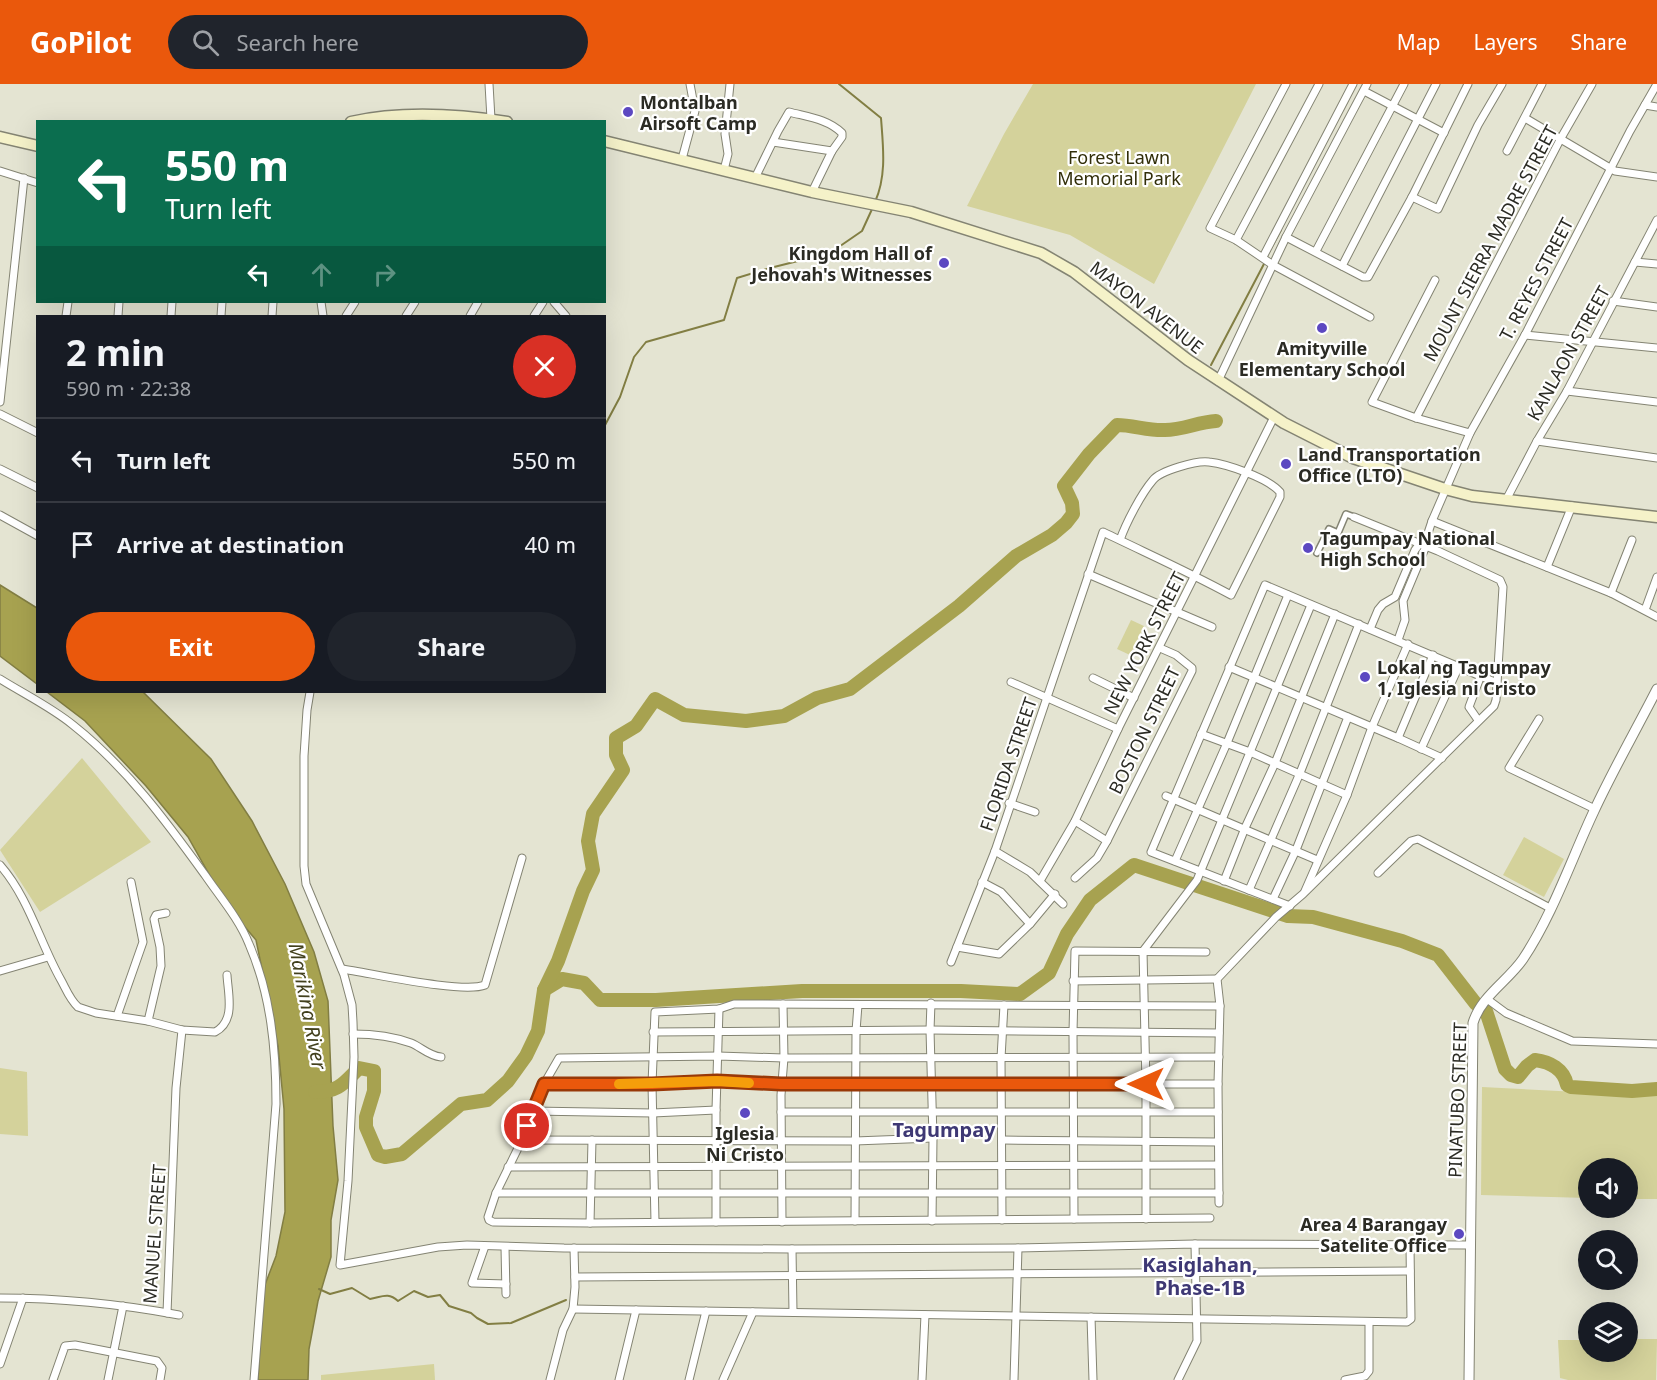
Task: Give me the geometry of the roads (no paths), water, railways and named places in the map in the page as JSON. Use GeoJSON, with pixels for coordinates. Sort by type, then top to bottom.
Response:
{"type":"FeatureCollection","features":[{"type":"Feature","properties":{"kind":"main road"},"geometry":{"type":"LineString","coordinates":[[361,120],[390,114],[496,120]]}},
{"type":"Feature","properties":{"kind":"main road"},"geometry":{"type":"LineString","coordinates":[[0,137],[36,146]]}},
{"type":"Feature","properties":{"kind":"main road","name":"MAYON AVENUE"},"geometry":{"type":"LineString","coordinates":[[606,141],[812,192],[911,212],[1048,256],[1074,272],[1218,381],[1274,417],[1353,458],[1445,489],[1506,500],[1657,517]]}},
{"type":"Feature","properties":{"kind":"street"},"geometry":{"type":"LineString","coordinates":[[489,84],[491,119]]}},
{"type":"Feature","properties":{"kind":"street"},"geometry":{"type":"LineString","coordinates":[[682,159],[695,111],[690,84]]}},
{"type":"Feature","properties":{"kind":"street"},"geometry":{"type":"LineString","coordinates":[[724,170],[728,154],[725,125],[730,84]]}},
{"type":"Feature","properties":{"kind":"street"},"geometry":{"type":"LineString","coordinates":[[1286,84],[1210,228],[1236,240],[1274,265],[1370,317]]}},
{"type":"Feature","properties":{"kind":"street"},"geometry":{"type":"LineString","coordinates":[[1236,240],[1318,84]]}},
{"type":"Feature","properties":{"kind":"street"},"geometry":{"type":"LineString","coordinates":[[1263,257],[1353,84]]}},
{"type":"Feature","properties":{"kind":"street"},"geometry":{"type":"LineString","coordinates":[[1316,251],[1404,84]]}},
{"type":"Feature","properties":{"kind":"street"},"geometry":{"type":"LineString","coordinates":[[1342,266],[1436,84]]}},
{"type":"Feature","properties":{"kind":"street"},"geometry":{"type":"LineString","coordinates":[[1286,237],[1363,277],[1368,276],[1412,197],[1468,84]]}},
{"type":"Feature","properties":{"kind":"street"},"geometry":{"type":"LineString","coordinates":[[1412,197],[1438,209],[1478,125],[1502,84]]}},
{"type":"Feature","properties":{"kind":"street"},"geometry":{"type":"LineString","coordinates":[[1507,151],[1542,84]]}},
{"type":"Feature","properties":{"kind":"street","name":"MOUNT SIERRA MADRE STREET"},"geometry":{"type":"LineString","coordinates":[[1416,418],[1592,84]]}},
{"type":"Feature","properties":{"kind":"street","name":"T. REYES STREET"},"geometry":{"type":"LineString","coordinates":[[1424,543],[1470,433],[1525,335],[1657,84]]}},
{"type":"Feature","properties":{"kind":"street"},"geometry":{"type":"LineString","coordinates":[[1218,381],[1286,237],[1365,87],[1392,106],[1444,133]]}},
{"type":"Feature","properties":{"kind":"street"},"geometry":{"type":"LineString","coordinates":[[1645,105],[1657,107]]}},
{"type":"Feature","properties":{"kind":"street"},"geometry":{"type":"LineString","coordinates":[[755,178],[789,112],[818,119],[837,128],[842,133],[842,137],[832,151],[812,192]]}},
{"type":"Feature","properties":{"kind":"street"},"geometry":{"type":"LineString","coordinates":[[1525,118],[1615,171],[1657,177]]}},
{"type":"Feature","properties":{"kind":"street"},"geometry":{"type":"LineString","coordinates":[[773,142],[832,151]]}},
{"type":"Feature","properties":{"kind":"street"},"geometry":{"type":"LineString","coordinates":[[0,171],[36,182]]}},
{"type":"Feature","properties":{"kind":"street"},"geometry":{"type":"LineString","coordinates":[[0,402],[24,178]]}},
{"type":"Feature","properties":{"kind":"street","name":"KANLAON STREET"},"geometry":{"type":"LineString","coordinates":[[1506,500],[1657,221]]}},
{"type":"Feature","properties":{"kind":"street"},"geometry":{"type":"LineString","coordinates":[[1635,262],[1657,264]]}},
{"type":"Feature","properties":{"kind":"street"},"geometry":{"type":"LineString","coordinates":[[1435,280],[1372,402],[1416,418],[1470,433]]}},
{"type":"Feature","properties":{"kind":"street"},"geometry":{"type":"LineString","coordinates":[[1613,301],[1657,307]]}},
{"type":"Feature","properties":{"kind":"street"},"geometry":{"type":"LineString","coordinates":[[555,303],[565,315]]}},
{"type":"Feature","properties":{"kind":"street"},"geometry":{"type":"LineString","coordinates":[[1525,335],[1657,348]]}},
{"type":"Feature","properties":{"kind":"street"},"geometry":{"type":"LineString","coordinates":[[1567,391],[1657,402]]}},
{"type":"Feature","properties":{"kind":"street"},"geometry":{"type":"LineString","coordinates":[[0,414],[36,432]]}},
{"type":"Feature","properties":{"kind":"street","name":"NEW YORK STREET"},"geometry":{"type":"LineString","coordinates":[[1040,881],[1075,821],[1118,729],[1274,417]]}},
{"type":"Feature","properties":{"kind":"street"},"geometry":{"type":"LineString","coordinates":[[1536,441],[1657,458]]}},
{"type":"Feature","properties":{"kind":"street"},"geometry":{"type":"LineString","coordinates":[[1207,461],[1246,473],[1278,489],[1280,494],[1231,595],[1195,575],[1120,540],[1154,478],[1173,468],[1207,461]]}},
{"type":"Feature","properties":{"kind":"street"},"geometry":{"type":"LineString","coordinates":[[0,469],[36,487]]}},
{"type":"Feature","properties":{"kind":"street"},"geometry":{"type":"LineString","coordinates":[[1547,567],[1572,506]]}},
{"type":"Feature","properties":{"kind":"street"},"geometry":{"type":"LineString","coordinates":[[1073,981],[1217,980],[1276,917],[1303,894],[1495,704],[1503,587],[1500,580],[1424,543],[1346,514],[1338,533],[1329,529],[1317,553]]}},
{"type":"Feature","properties":{"kind":"street"},"geometry":{"type":"LineString","coordinates":[[0,516],[36,535]]}},
{"type":"Feature","properties":{"kind":"street"},"geometry":{"type":"LineString","coordinates":[[1432,521],[1611,593],[1657,617]]}},
{"type":"Feature","properties":{"kind":"street","name":"FLORIDA STREET"},"geometry":{"type":"LineString","coordinates":[[951,962],[994,851],[1103,532],[1120,540]]}},
{"type":"Feature","properties":{"kind":"street"},"geometry":{"type":"LineString","coordinates":[[1611,593],[1632,540]]}},
{"type":"Feature","properties":{"kind":"street"},"geometry":{"type":"LineString","coordinates":[[1370,629],[1378,610],[1395,597],[1424,543]]}},
{"type":"Feature","properties":{"kind":"street"},"geometry":{"type":"LineString","coordinates":[[1398,640],[1405,620],[1403,601],[1424,543]]}},
{"type":"Feature","properties":{"kind":"street"},"geometry":{"type":"LineString","coordinates":[[1088,574],[1212,627]]}},
{"type":"Feature","properties":{"kind":"street"},"geometry":{"type":"LineString","coordinates":[[1645,610],[1657,578]]}},
{"type":"Feature","properties":{"kind":"street"},"geometry":{"type":"LineString","coordinates":[[1290,906],[1151,852],[1265,585],[1497,682]]}},
{"type":"Feature","properties":{"kind":"street"},"geometry":{"type":"LineString","coordinates":[[1175,861],[1288,595]]}},
{"type":"Feature","properties":{"kind":"street"},"geometry":{"type":"LineString","coordinates":[[1395,597],[1403,601]]}},
{"type":"Feature","properties":{"kind":"street"},"geometry":{"type":"LineString","coordinates":[[1146,1219],[1143,951],[1197,880],[1311,605]]}},
{"type":"Feature","properties":{"kind":"street"},"geometry":{"type":"LineString","coordinates":[[1224,881],[1335,614]]}},
{"type":"Feature","properties":{"kind":"street"},"geometry":{"type":"LineString","coordinates":[[1249,890],[1300,773],[1359,624]]}},
{"type":"Feature","properties":{"kind":"street"},"geometry":{"type":"LineString","coordinates":[[1303,894],[1347,795],[1372,728],[1408,644]]}},
{"type":"Feature","properties":{"kind":"street","name":"BOSTON STREET"},"geometry":{"type":"LineString","coordinates":[[1075,878],[1097,858],[1107,841],[1192,671],[1188,663],[1160,648]]}},
{"type":"Feature","properties":{"kind":"street"},"geometry":{"type":"LineString","coordinates":[[1398,738],[1433,655]]}},
{"type":"Feature","properties":{"kind":"street"},"geometry":{"type":"LineString","coordinates":[[1421,749],[1459,666]]}},
{"type":"Feature","properties":{"kind":"street"},"geometry":{"type":"LineString","coordinates":[[1229,667],[1442,758]]}},
{"type":"Feature","properties":{"kind":"street"},"geometry":{"type":"LineString","coordinates":[[1478,720],[1469,707],[1481,675]]}},
{"type":"Feature","properties":{"kind":"street"},"geometry":{"type":"LineString","coordinates":[[1093,678],[1134,698]]}},
{"type":"Feature","properties":{"kind":"street"},"geometry":{"type":"LineString","coordinates":[[0,679],[73,724],[133,780],[173,830],[249,941],[259,970],[271,1020],[276,1063],[276,1104],[254,1380]]}},
{"type":"Feature","properties":{"kind":"street"},"geometry":{"type":"LineString","coordinates":[[1011,682],[1118,729]]}},
{"type":"Feature","properties":{"kind":"street","name":"PINATUBO STREET"},"geometry":{"type":"LineString","coordinates":[[1469,1380],[1472,1031],[1475,1017],[1486,999],[1522,960],[1550,908],[1595,809],[1657,689]]}},
{"type":"Feature","properties":{"kind":"street"},"geometry":{"type":"LineString","coordinates":[[310,693],[304,756],[306,884],[342,969],[352,1005],[354,1057],[348,1181],[340,1265],[438,1247],[485,1246],[792,1249],[1018,1248],[1195,1244],[1470,1245]]}},
{"type":"Feature","properties":{"kind":"street"},"geometry":{"type":"LineString","coordinates":[[1273,899],[1296,850],[1348,717]]}},
{"type":"Feature","properties":{"kind":"street"},"geometry":{"type":"LineString","coordinates":[[1539,719],[1509,768],[1595,809]]}},
{"type":"Feature","properties":{"kind":"street"},"geometry":{"type":"LineString","coordinates":[[1202,734],[1251,752],[1347,795]]}},
{"type":"Feature","properties":{"kind":"street"},"geometry":{"type":"LineString","coordinates":[[1166,796],[1317,860]]}},
{"type":"Feature","properties":{"kind":"street"},"geometry":{"type":"LineString","coordinates":[[1009,803],[1035,812]]}},
{"type":"Feature","properties":{"kind":"street"},"geometry":{"type":"LineString","coordinates":[[1075,821],[1107,841]]}},
{"type":"Feature","properties":{"kind":"street"},"geometry":{"type":"LineString","coordinates":[[1378,873],[1411,841],[1418,839],[1550,908]]}},
{"type":"Feature","properties":{"kind":"street"},"geometry":{"type":"LineString","coordinates":[[994,851],[1020,865],[1055,894],[1063,904]]}},
{"type":"Feature","properties":{"kind":"street"},"geometry":{"type":"LineString","coordinates":[[342,969],[454,987],[478,988],[485,985],[522,858]]}},
{"type":"Feature","properties":{"kind":"street"},"geometry":{"type":"LineString","coordinates":[[0,866],[24,902],[48,957],[76,1006],[96,1013],[148,1021],[182,1030],[215,1032],[223,1025],[230,1012],[227,975]]}},
{"type":"Feature","properties":{"kind":"street"},"geometry":{"type":"LineString","coordinates":[[117,1016],[142,945],[131,882]]}},
{"type":"Feature","properties":{"kind":"street"},"geometry":{"type":"LineString","coordinates":[[982,882],[1001,892],[1030,924]]}},
{"type":"Feature","properties":{"kind":"street"},"geometry":{"type":"LineString","coordinates":[[957,947],[999,954],[1030,924],[1055,894]]}},
{"type":"Feature","properties":{"kind":"street"},"geometry":{"type":"LineString","coordinates":[[148,1021],[161,966],[160,947],[154,919],[156,915],[166,913]]}},
{"type":"Feature","properties":{"kind":"street"},"geometry":{"type":"LineString","coordinates":[[1074,1219],[1073,1032],[1075,1004],[1073,981],[1075,951],[1206,952]]}},
{"type":"Feature","properties":{"kind":"street"},"geometry":{"type":"LineString","coordinates":[[0,971],[48,957]]}},
{"type":"Feature","properties":{"kind":"street"},"geometry":{"type":"LineString","coordinates":[[1217,980],[1220,1006],[1219,1203]]}},
{"type":"Feature","properties":{"kind":"street"},"geometry":{"type":"LineString","coordinates":[[1486,999],[1506,1013],[1572,1041],[1657,1044]]}},
{"type":"Feature","properties":{"kind":"street"},"geometry":{"type":"LineString","coordinates":[[655,1222],[652,1084],[654,1012],[719,1009],[734,1004],[932,1003],[1220,1006]]}},
{"type":"Feature","properties":{"kind":"street"},"geometry":{"type":"LineString","coordinates":[[932,1003],[930,1030],[933,1138],[932,1221]]}},
{"type":"Feature","properties":{"kind":"street"},"geometry":{"type":"LineString","coordinates":[[782,1222],[783,1004]]}},
{"type":"Feature","properties":{"kind":"street"},"geometry":{"type":"LineString","coordinates":[[855,1221],[858,1005]]}},
{"type":"Feature","properties":{"kind":"street"},"geometry":{"type":"LineString","coordinates":[[1002,1220],[1004,1005]]}},
{"type":"Feature","properties":{"kind":"street"},"geometry":{"type":"LineString","coordinates":[[716,1222],[719,1009]]}},
{"type":"Feature","properties":{"kind":"street","name":"MANUEL STREET"},"geometry":{"type":"LineString","coordinates":[[0,1299],[45,1298],[166,1313],[176,1088],[182,1030]]}},
{"type":"Feature","properties":{"kind":"street"},"geometry":{"type":"LineString","coordinates":[[653,1032],[930,1030],[1219,1033]]}},
{"type":"Feature","properties":{"kind":"street"},"geometry":{"type":"LineString","coordinates":[[353,1034],[389,1036],[441,1057]]}},
{"type":"Feature","properties":{"kind":"street"},"geometry":{"type":"LineString","coordinates":[[1210,1218],[590,1223],[492,1222],[488,1217],[496,1193],[522,1140],[544,1084],[559,1058],[654,1056],[1219,1057]]}},
{"type":"Feature","properties":{"kind":"street"},"geometry":{"type":"LineString","coordinates":[[544,1084],[652,1084],[717,1081],[781,1084],[1218,1084]]}},
{"type":"Feature","properties":{"kind":"street"},"geometry":{"type":"LineString","coordinates":[[532,1111],[653,1113],[716,1110]]}},
{"type":"Feature","properties":{"kind":"street"},"geometry":{"type":"LineString","coordinates":[[781,1112],[1218,1112]]}},
{"type":"Feature","properties":{"kind":"street"},"geometry":{"type":"LineString","coordinates":[[522,1140],[855,1141],[933,1138]]}},
{"type":"Feature","properties":{"kind":"street"},"geometry":{"type":"LineString","coordinates":[[590,1223],[592,1140]]}},
{"type":"Feature","properties":{"kind":"street"},"geometry":{"type":"LineString","coordinates":[[1002,1140],[1218,1142]]}},
{"type":"Feature","properties":{"kind":"street"},"geometry":{"type":"LineString","coordinates":[[508,1167],[1218,1165]]}},
{"type":"Feature","properties":{"kind":"street"},"geometry":{"type":"LineString","coordinates":[[496,1193],[1219,1193]]}},
{"type":"Feature","properties":{"kind":"street"},"geometry":{"type":"LineString","coordinates":[[1178,1380],[1196,1344],[1195,1244]]}},
{"type":"Feature","properties":{"kind":"street"},"geometry":{"type":"LineString","coordinates":[[485,1246],[472,1283],[506,1284]]}},
{"type":"Feature","properties":{"kind":"street"},"geometry":{"type":"LineString","coordinates":[[573,1309],[1410,1321],[1410,1246]]}},
{"type":"Feature","properties":{"kind":"street"},"geometry":{"type":"LineString","coordinates":[[505,1247],[506,1294]]}},
{"type":"Feature","properties":{"kind":"street"},"geometry":{"type":"LineString","coordinates":[[550,1380],[562,1330],[573,1309],[574,1248]]}},
{"type":"Feature","properties":{"kind":"street"},"geometry":{"type":"LineString","coordinates":[[1014,1380],[1018,1248]]}},
{"type":"Feature","properties":{"kind":"street"},"geometry":{"type":"LineString","coordinates":[[792,1249],[793,1312]]}},
{"type":"Feature","properties":{"kind":"street"},"geometry":{"type":"LineString","coordinates":[[575,1277],[1410,1271]]}},
{"type":"Feature","properties":{"kind":"street"},"geometry":{"type":"LineString","coordinates":[[0,1364],[23,1298]]}},
{"type":"Feature","properties":{"kind":"street"},"geometry":{"type":"LineString","coordinates":[[108,1380],[123,1306]]}},
{"type":"Feature","properties":{"kind":"street"},"geometry":{"type":"LineString","coordinates":[[619,1380],[636,1310]]}},
{"type":"Feature","properties":{"kind":"street"},"geometry":{"type":"LineString","coordinates":[[689,1380],[706,1311]]}},
{"type":"Feature","properties":{"kind":"street"},"geometry":{"type":"LineString","coordinates":[[723,1380],[753,1312]]}},
{"type":"Feature","properties":{"kind":"street"},"geometry":{"type":"LineString","coordinates":[[166,1313],[179,1315]]}},
{"type":"Feature","properties":{"kind":"street"},"geometry":{"type":"LineString","coordinates":[[922,1380],[926,1315]]}},
{"type":"Feature","properties":{"kind":"street"},"geometry":{"type":"LineString","coordinates":[[1091,1317],[1093,1380]]}},
{"type":"Feature","properties":{"kind":"street"},"geometry":{"type":"LineString","coordinates":[[1345,1380],[1365,1376],[1369,1371],[1369,1322]]}},
{"type":"Feature","properties":{"kind":"street"},"geometry":{"type":"LineString","coordinates":[[53,1380],[65,1346],[75,1345],[157,1361],[162,1368],[160,1380]]}},
{"type":"Feature","properties":{"kind":"water"},"geometry":{"type":"Polygon","coordinates":[[[0,585],[36,607],[36,683],[0,656],[0,585]]]}},
{"type":"Feature","properties":{"kind":"water","name":"Marikina River"},"geometry":{"type":"Polygon","coordinates":[[[48,693],[144,693],[211,759],[252,821],[285,884],[314,952],[328,1001],[333,1126],[338,1180],[331,1220],[331,1257],[318,1301],[309,1349],[308,1380],[258,1380],[263,1290],[276,1256],[285,1212],[284,1109],[278,1046],[256,940],[227,906],[188,837],[146,786],[85,721],[48,693]]]}},
{"type":"Feature","properties":{"kind":"waterway"},"geometry":{"type":"LineString","coordinates":[[839,84],[881,118],[883,171],[875,202]]}},
{"type":"Feature","properties":{"kind":"waterway"},"geometry":{"type":"LineString","coordinates":[[606,423],[620,397],[634,357],[646,342],[724,320],[737,278],[830,253],[862,231],[873,207]]}},
{"type":"Feature","properties":{"kind":"waterway"},"geometry":{"type":"LineString","coordinates":[[1269,252],[1281,230]]}},
{"type":"Feature","properties":{"kind":"waterway"},"geometry":{"type":"LineString","coordinates":[[1211,365],[1265,262]]}},
{"type":"Feature","properties":{"kind":"waterway"},"geometry":{"type":"LineString","coordinates":[[315,1092],[336,1088],[359,1068],[374,1071],[374,1091],[366,1117],[366,1127],[378,1155],[385,1157],[402,1154],[461,1104],[487,1100],[508,1081],[526,1056],[538,1031],[544,990],[558,961],[593,870],[588,841],[593,814],[623,770],[616,755],[616,738],[636,726],[655,699],[684,715],[746,721],[784,716],[817,698],[850,689],[959,606],[1016,556],[1052,535],[1066,523],[1073,514],[1072,503],[1064,486],[1089,454],[1117,425],[1165,430],[1216,421]]}},
{"type":"Feature","properties":{"kind":"waterway"},"geometry":{"type":"LineString","coordinates":[[544,990],[562,979],[584,983],[600,1000],[656,1000],[802,991],[961,991],[1020,994],[1049,973],[1067,934],[1090,900],[1134,865],[1288,916],[1313,917],[1402,941],[1438,955],[1476,1004]]}},
{"type":"Feature","properties":{"kind":"waterway"},"geometry":{"type":"LineString","coordinates":[[1486,1011],[1505,1069],[1511,1075],[1518,1077],[1535,1060],[1556,1067],[1563,1075],[1567,1085],[1571,1087],[1632,1091],[1657,1089]]}},
{"type":"Feature","properties":{"kind":"waterway"},"geometry":{"type":"LineString","coordinates":[[319,1289],[330,1294],[352,1288],[370,1299],[388,1296],[398,1301],[414,1291],[428,1297],[440,1295],[449,1306],[471,1313],[488,1324],[511,1323],[566,1300]]}},
{"type":"Feature","properties":{"kind":"place","name":"Montalban Airsoft Camp"},"geometry":{"type":"Point","coordinates":[628,112]}},
{"type":"Feature","properties":{"kind":"place","name":"Kingdom Hall of Jehovah's Witnesses"},"geometry":{"type":"Point","coordinates":[944,263]}},
{"type":"Feature","properties":{"kind":"place","name":"Amityville Elementary School"},"geometry":{"type":"Point","coordinates":[1322,328]}},
{"type":"Feature","properties":{"kind":"place","name":"Land Transportation Office (LTO)"},"geometry":{"type":"Point","coordinates":[1286,464]}},
{"type":"Feature","properties":{"kind":"place","name":"Tagumpay National High School"},"geometry":{"type":"Point","coordinates":[1308,548]}},
{"type":"Feature","properties":{"kind":"place","name":"Lokal ng Tagumpay 1, Iglesia ni Cristo"},"geometry":{"type":"Point","coordinates":[1365,677]}},
{"type":"Feature","properties":{"kind":"place","name":"Iglesia Ni Cristo"},"geometry":{"type":"Point","coordinates":[745,1113]}},
{"type":"Feature","properties":{"kind":"place","name":"Area 4 Barangay Satelite Office"},"geometry":{"type":"Point","coordinates":[1459,1234]}},
{"type":"Feature","properties":{"kind":"district","name":"Tagumpay"},"geometry":{"type":"Point","coordinates":[944,1129]}},
{"type":"Feature","properties":{"kind":"district","name":"Kasiglahan, Phase-1B"},"geometry":{"type":"Point","coordinates":[1200,1276]}},
{"type":"Feature","properties":{"kind":"park label","name":"Forest Lawn Memorial Park"},"geometry":{"type":"Point","coordinates":[1119,167]}}]}
